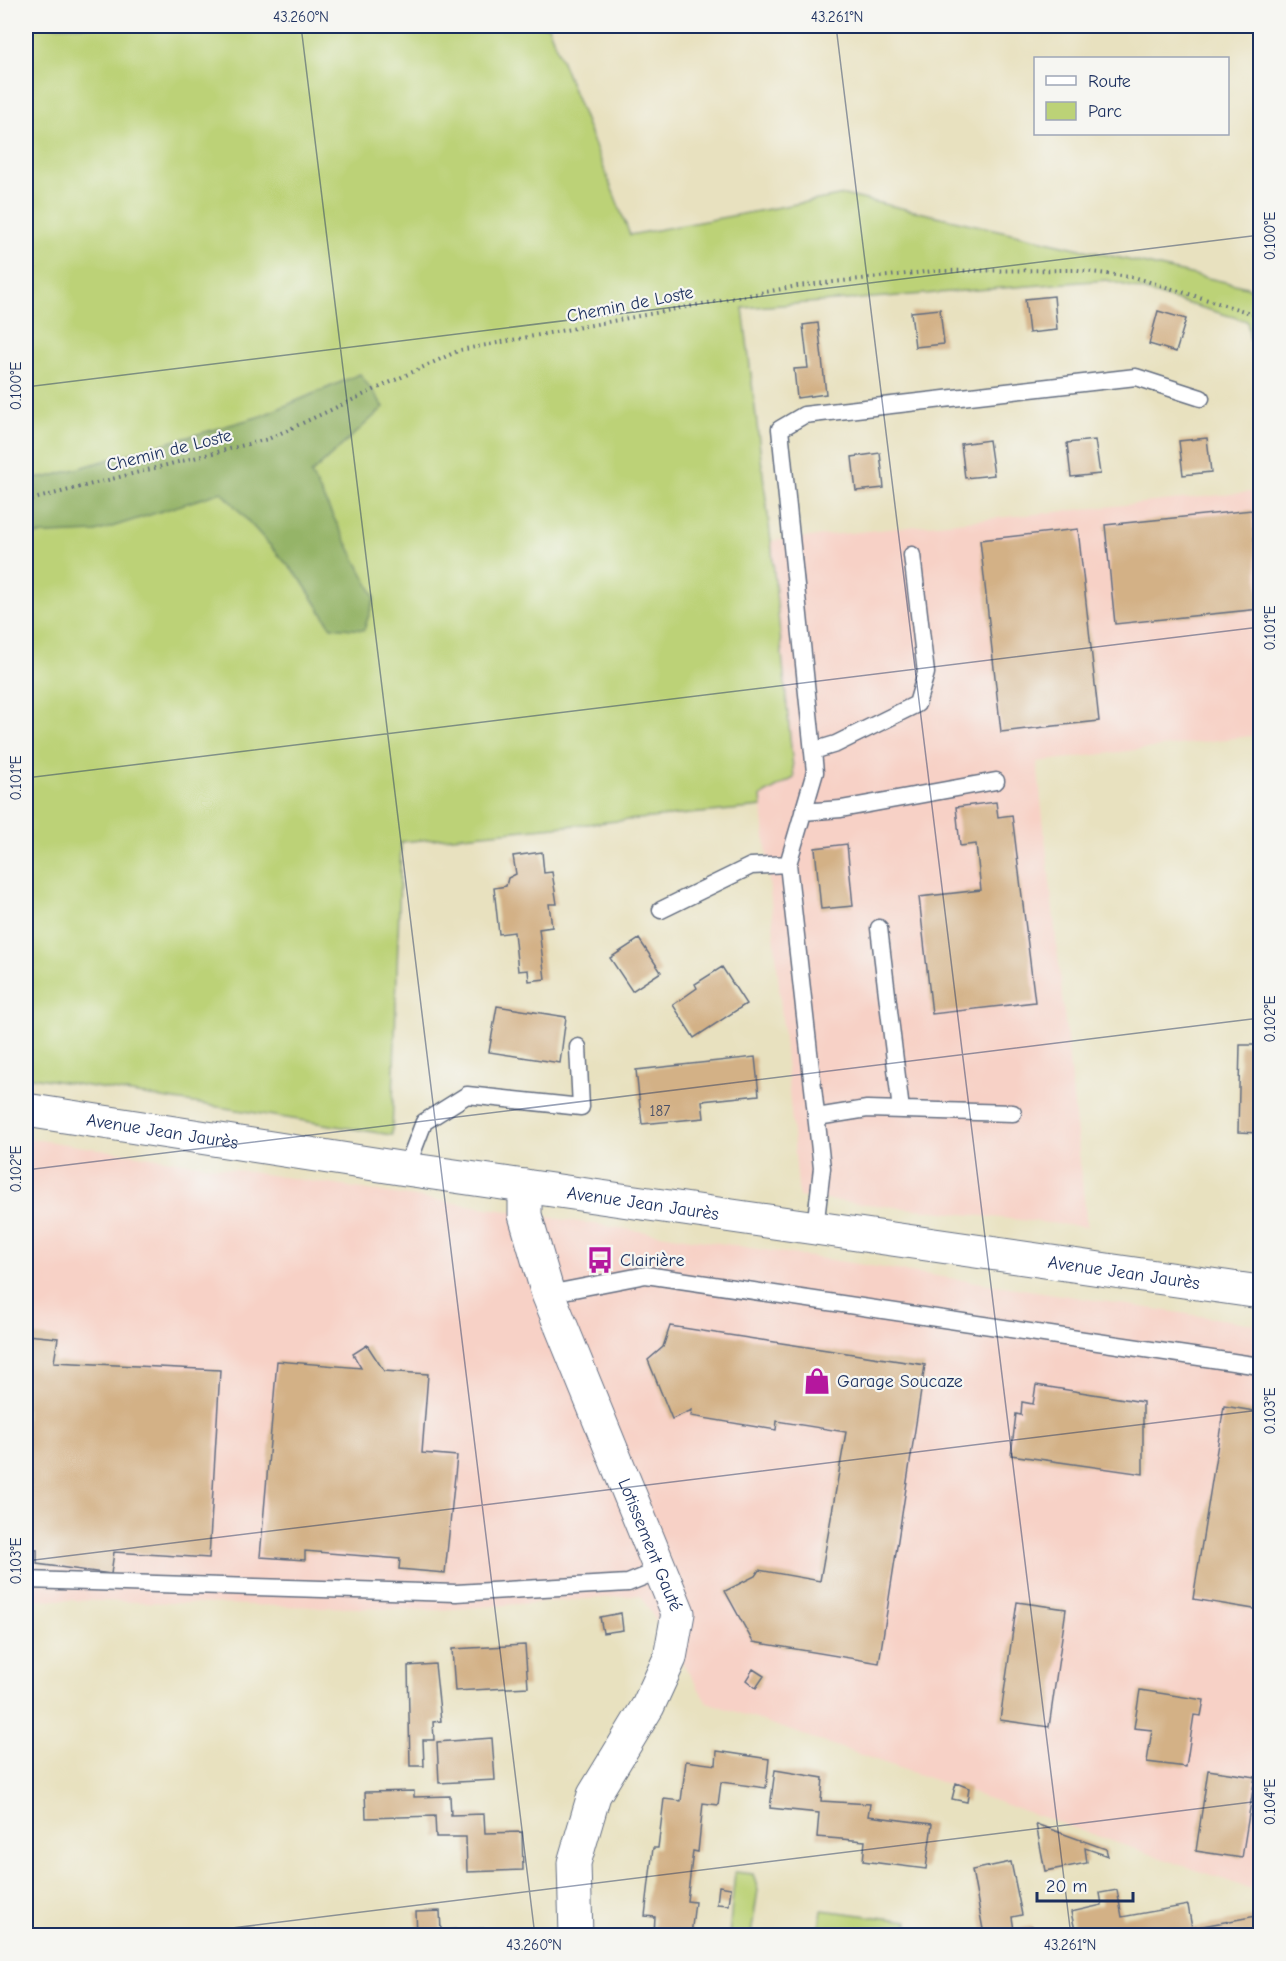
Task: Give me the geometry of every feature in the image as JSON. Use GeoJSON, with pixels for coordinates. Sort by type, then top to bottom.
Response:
{"type":"FeatureCollection","features":[{"type":"Feature","properties":{"kind":"main road","name":"Avenue Jean Jaurès"},"geometry":{"type":"LineString","coordinates":[[26,1110],[406,1169],[1260,1292]]}},
{"type":"Feature","properties":{"kind":"main road","name":"Lotissement Gauté"},"geometry":{"type":"LineString","coordinates":[[525,1186],[525,1215],[548,1294],[678,1613],[670,1659],[648,1706],[594,1795],[574,1863],[576,1935]]}},
{"type":"Feature","properties":{"kind":"lane"},"geometry":{"type":"LineString","coordinates":[[814,1228],[822,1168],[788,864],[815,772],[780,429],[804,416],[1136,377],[1201,398]]}},
{"type":"Feature","properties":{"kind":"lane"},"geometry":{"type":"LineString","coordinates":[[813,752],[836,744],[917,704],[926,673],[912,555]]}},
{"type":"Feature","properties":{"kind":"lane"},"geometry":{"type":"LineString","coordinates":[[803,812],[841,809],[996,781]]}},
{"type":"Feature","properties":{"kind":"lane"},"geometry":{"type":"LineString","coordinates":[[661,910],[751,866],[788,864]]}},
{"type":"Feature","properties":{"kind":"lane"},"geometry":{"type":"LineString","coordinates":[[879,928],[901,1110]]}},
{"type":"Feature","properties":{"kind":"lane"},"geometry":{"type":"LineString","coordinates":[[406,1169],[424,1122],[467,1095],[581,1107],[578,1047]]}},
{"type":"Feature","properties":{"kind":"lane"},"geometry":{"type":"LineString","coordinates":[[816,1117],[867,1108],[1013,1113]]}},
{"type":"Feature","properties":{"kind":"lane"},"geometry":{"type":"LineString","coordinates":[[548,1294],[646,1275],[1260,1366]]}},
{"type":"Feature","properties":{"kind":"lane"},"geometry":{"type":"LineString","coordinates":[[26,1580],[456,1593],[628,1583],[660,1570]]}},
{"type":"Feature","properties":{"kind":"path","name":"Chemin de Loste"},"geometry":{"type":"LineString","coordinates":[[26,501],[268,439],[460,350],[797,286],[934,271],[1077,270],[1137,278],[1260,316]]}},
{"type":"Feature","properties":{"kind":"shaded area"},"geometry":{"type":"Polygon","coordinates":[[[1260,491],[1260,735],[1037,762],[1087,1227],[799,1197],[761,796],[794,777],[771,541],[1260,491]]]}},
{"type":"Feature","properties":{"kind":"shaded area"},"geometry":{"type":"Polygon","coordinates":[[[26,1138],[1260,1325],[1260,1892],[707,1702],[640,1595],[438,1610],[26,1599],[26,1138]]]}},
{"type":"Feature","properties":{"kind":"green space"},"geometry":{"type":"Polygon","coordinates":[[[26,26],[548,26],[630,235],[844,195],[1247,287],[1260,294],[1260,402],[1247,321],[1107,280],[743,308],[771,541],[794,778],[761,796],[762,807],[401,842],[392,1135],[26,1076],[26,26]]]}},
{"type":"Feature","properties":{"kind":"green space"},"geometry":{"type":"Polygon","coordinates":[[[360,374],[384,407],[311,474],[375,597],[364,630],[331,627],[301,580],[222,492],[96,532],[26,535],[26,477],[48,477],[261,416],[360,374]]]}},
{"type":"Feature","properties":{"kind":"green space"},"geometry":{"type":"Polygon","coordinates":[[[735,1872],[753,1874],[758,1890],[751,1935],[729,1935],[735,1872]]]}},
{"type":"Feature","properties":{"kind":"green space"},"geometry":{"type":"Polygon","coordinates":[[[822,1910],[908,1921],[908,1935],[818,1935],[822,1910]]]}},
{"type":"Feature","properties":{"kind":"building"},"geometry":{"type":"Polygon","coordinates":[[[1054,296],[1057,330],[1029,333],[1025,299],[1054,296]]]}},
{"type":"Feature","properties":{"kind":"building"},"geometry":{"type":"Polygon","coordinates":[[[940,309],[944,344],[915,347],[911,312],[940,309]]]}},
{"type":"Feature","properties":{"kind":"building"},"geometry":{"type":"Polygon","coordinates":[[[1158,311],[1186,319],[1176,352],[1149,344],[1158,311]]]}},
{"type":"Feature","properties":{"kind":"building"},"geometry":{"type":"Polygon","coordinates":[[[818,323],[826,394],[797,398],[794,369],[808,368],[803,325],[818,323]]]}},
{"type":"Feature","properties":{"kind":"building"},"geometry":{"type":"Polygon","coordinates":[[[1207,438],[1211,472],[1183,475],[1179,441],[1207,438]]]}},
{"type":"Feature","properties":{"kind":"building"},"geometry":{"type":"Polygon","coordinates":[[[989,440],[994,475],[965,478],[961,444],[989,440]]]}},
{"type":"Feature","properties":{"kind":"building"},"geometry":{"type":"Polygon","coordinates":[[[1095,440],[1100,474],[1071,477],[1067,443],[1095,440]]]}},
{"type":"Feature","properties":{"kind":"building"},"geometry":{"type":"Polygon","coordinates":[[[880,453],[884,488],[856,491],[852,457],[880,453]]]}},
{"type":"Feature","properties":{"kind":"building"},"geometry":{"type":"Polygon","coordinates":[[[1252,510],[1260,609],[1115,624],[1105,525],[1252,510]]]}},
{"type":"Feature","properties":{"kind":"building"},"geometry":{"type":"Polygon","coordinates":[[[1078,529],[1099,721],[1001,732],[980,540],[1078,529]]]}},
{"type":"Feature","properties":{"kind":"building"},"geometry":{"type":"Polygon","coordinates":[[[996,802],[998,817],[1012,815],[1035,1002],[932,1014],[919,897],[981,890],[976,844],[960,846],[956,807],[996,802]]]}},
{"type":"Feature","properties":{"kind":"building"},"geometry":{"type":"Polygon","coordinates":[[[847,844],[853,906],[821,909],[815,848],[847,844]]]}},
{"type":"Feature","properties":{"kind":"building"},"geometry":{"type":"Polygon","coordinates":[[[542,852],[544,873],[552,872],[557,904],[549,904],[552,927],[539,929],[545,979],[529,981],[528,970],[518,971],[514,932],[499,934],[494,888],[506,886],[508,878],[516,874],[513,856],[542,852]]]}},
{"type":"Feature","properties":{"kind":"building"},"geometry":{"type":"Polygon","coordinates":[[[639,939],[661,972],[632,991],[610,958],[639,939]]]}},
{"type":"Feature","properties":{"kind":"building"},"geometry":{"type":"Polygon","coordinates":[[[722,967],[746,1004],[694,1038],[673,1005],[697,988],[695,984],[722,967]]]}},
{"type":"Feature","properties":{"kind":"building"},"geometry":{"type":"Polygon","coordinates":[[[497,1006],[566,1017],[560,1063],[489,1052],[497,1006]]]}},
{"type":"Feature","properties":{"kind":"building"},"geometry":{"type":"Polygon","coordinates":[[[1240,1045],[1260,1045],[1260,1133],[1238,1132],[1240,1045]]]}},
{"type":"Feature","properties":{"kind":"building"},"geometry":{"type":"Polygon","coordinates":[[[755,1057],[759,1095],[702,1101],[704,1118],[642,1124],[636,1070],[755,1057]]]}},
{"type":"Feature","properties":{"kind":"building"},"geometry":{"type":"Polygon","coordinates":[[[670,1326],[925,1365],[879,1663],[753,1642],[725,1591],[755,1576],[759,1570],[820,1581],[846,1432],[777,1421],[776,1430],[691,1416],[692,1410],[672,1419],[648,1360],[663,1347],[670,1326]]]}},
{"type":"Feature","properties":{"kind":"building"},"geometry":{"type":"Polygon","coordinates":[[[26,1335],[58,1338],[54,1362],[220,1370],[209,1558],[114,1552],[111,1574],[37,1564],[37,1550],[26,1548],[26,1335]]]}},
{"type":"Feature","properties":{"kind":"building"},"geometry":{"type":"Polygon","coordinates":[[[367,1345],[384,1371],[428,1374],[422,1453],[457,1456],[445,1573],[399,1569],[400,1559],[305,1551],[305,1560],[260,1557],[277,1361],[361,1368],[353,1354],[367,1345]]]}},
{"type":"Feature","properties":{"kind":"building"},"geometry":{"type":"Polygon","coordinates":[[[1036,1385],[1143,1402],[1143,1474],[1011,1455],[1016,1414],[1021,1415],[1022,1402],[1033,1404],[1036,1385]]]}},
{"type":"Feature","properties":{"kind":"building"},"geometry":{"type":"Polygon","coordinates":[[[1224,1406],[1260,1412],[1260,1610],[1193,1599],[1224,1406]]]}},
{"type":"Feature","properties":{"kind":"building"},"geometry":{"type":"Polygon","coordinates":[[[1017,1602],[1066,1609],[1049,1727],[1000,1720],[1017,1602]]]}},
{"type":"Feature","properties":{"kind":"building"},"geometry":{"type":"Polygon","coordinates":[[[621,1613],[623,1630],[603,1633],[600,1617],[621,1613]]]}},
{"type":"Feature","properties":{"kind":"building"},"geometry":{"type":"Polygon","coordinates":[[[525,1645],[528,1687],[455,1691],[452,1649],[525,1645]]]}},
{"type":"Feature","properties":{"kind":"building"},"geometry":{"type":"Polygon","coordinates":[[[435,1664],[441,1721],[433,1722],[434,1740],[423,1740],[424,1766],[410,1766],[408,1666],[435,1664]]]}},
{"type":"Feature","properties":{"kind":"building"},"geometry":{"type":"Polygon","coordinates":[[[753,1669],[764,1676],[756,1688],[746,1680],[753,1669]]]}},
{"type":"Feature","properties":{"kind":"building"},"geometry":{"type":"Polygon","coordinates":[[[1140,1690],[1204,1700],[1201,1716],[1194,1715],[1186,1767],[1147,1762],[1152,1730],[1134,1728],[1140,1690]]]}},
{"type":"Feature","properties":{"kind":"building"},"geometry":{"type":"Polygon","coordinates":[[[492,1738],[495,1780],[439,1783],[437,1742],[492,1738]]]}},
{"type":"Feature","properties":{"kind":"building"},"geometry":{"type":"Polygon","coordinates":[[[717,1751],[769,1759],[766,1788],[721,1782],[718,1805],[703,1803],[698,1852],[693,1851],[687,1901],[695,1902],[691,1935],[654,1935],[655,1917],[645,1916],[653,1848],[658,1848],[664,1799],[681,1801],[686,1761],[716,1765],[717,1751]]]}},
{"type":"Feature","properties":{"kind":"building"},"geometry":{"type":"Polygon","coordinates":[[[775,1770],[823,1778],[821,1801],[870,1804],[868,1816],[932,1824],[926,1869],[863,1861],[865,1841],[817,1837],[819,1813],[770,1808],[775,1770]]]}},
{"type":"Feature","properties":{"kind":"building"},"geometry":{"type":"Polygon","coordinates":[[[1208,1770],[1255,1777],[1242,1858],[1196,1851],[1208,1770]]]}},
{"type":"Feature","properties":{"kind":"building"},"geometry":{"type":"Polygon","coordinates":[[[956,1783],[969,1788],[967,1802],[952,1799],[956,1783]]]}},
{"type":"Feature","properties":{"kind":"building"},"geometry":{"type":"Polygon","coordinates":[[[414,1791],[414,1797],[450,1796],[451,1815],[484,1814],[485,1833],[522,1832],[523,1870],[467,1872],[466,1837],[436,1837],[435,1816],[366,1818],[365,1792],[414,1791]]]}},
{"type":"Feature","properties":{"kind":"building"},"geometry":{"type":"Polygon","coordinates":[[[1036,1824],[1106,1849],[1108,1856],[1085,1848],[1087,1863],[1045,1871],[1036,1824]]]}},
{"type":"Feature","properties":{"kind":"building"},"geometry":{"type":"Polygon","coordinates":[[[1011,1862],[1022,1915],[1012,1917],[1014,1930],[1032,1926],[1034,1935],[984,1935],[972,1870],[1011,1862]]]}},
{"type":"Feature","properties":{"kind":"building"},"geometry":{"type":"Polygon","coordinates":[[[719,1886],[731,1888],[729,1905],[717,1904],[719,1886]]]}},
{"type":"Feature","properties":{"kind":"building"},"geometry":{"type":"Polygon","coordinates":[[[1117,1890],[1122,1917],[1188,1905],[1192,1928],[1256,1916],[1260,1935],[1076,1935],[1071,1912],[1102,1905],[1100,1893],[1117,1890]]]}},
{"type":"Feature","properties":{"kind":"building"},"geometry":{"type":"Polygon","coordinates":[[[440,1911],[441,1930],[496,1928],[496,1935],[417,1935],[416,1912],[440,1911]]]}},
{"type":"Feature","properties":{"kind":"place","name":"Clairière"},"geometry":{"type":"Point","coordinates":[600,1260]}},
{"type":"Feature","properties":{"kind":"place","name":"Garage Soucaze"},"geometry":{"type":"Point","coordinates":[817,1381]}}]}
